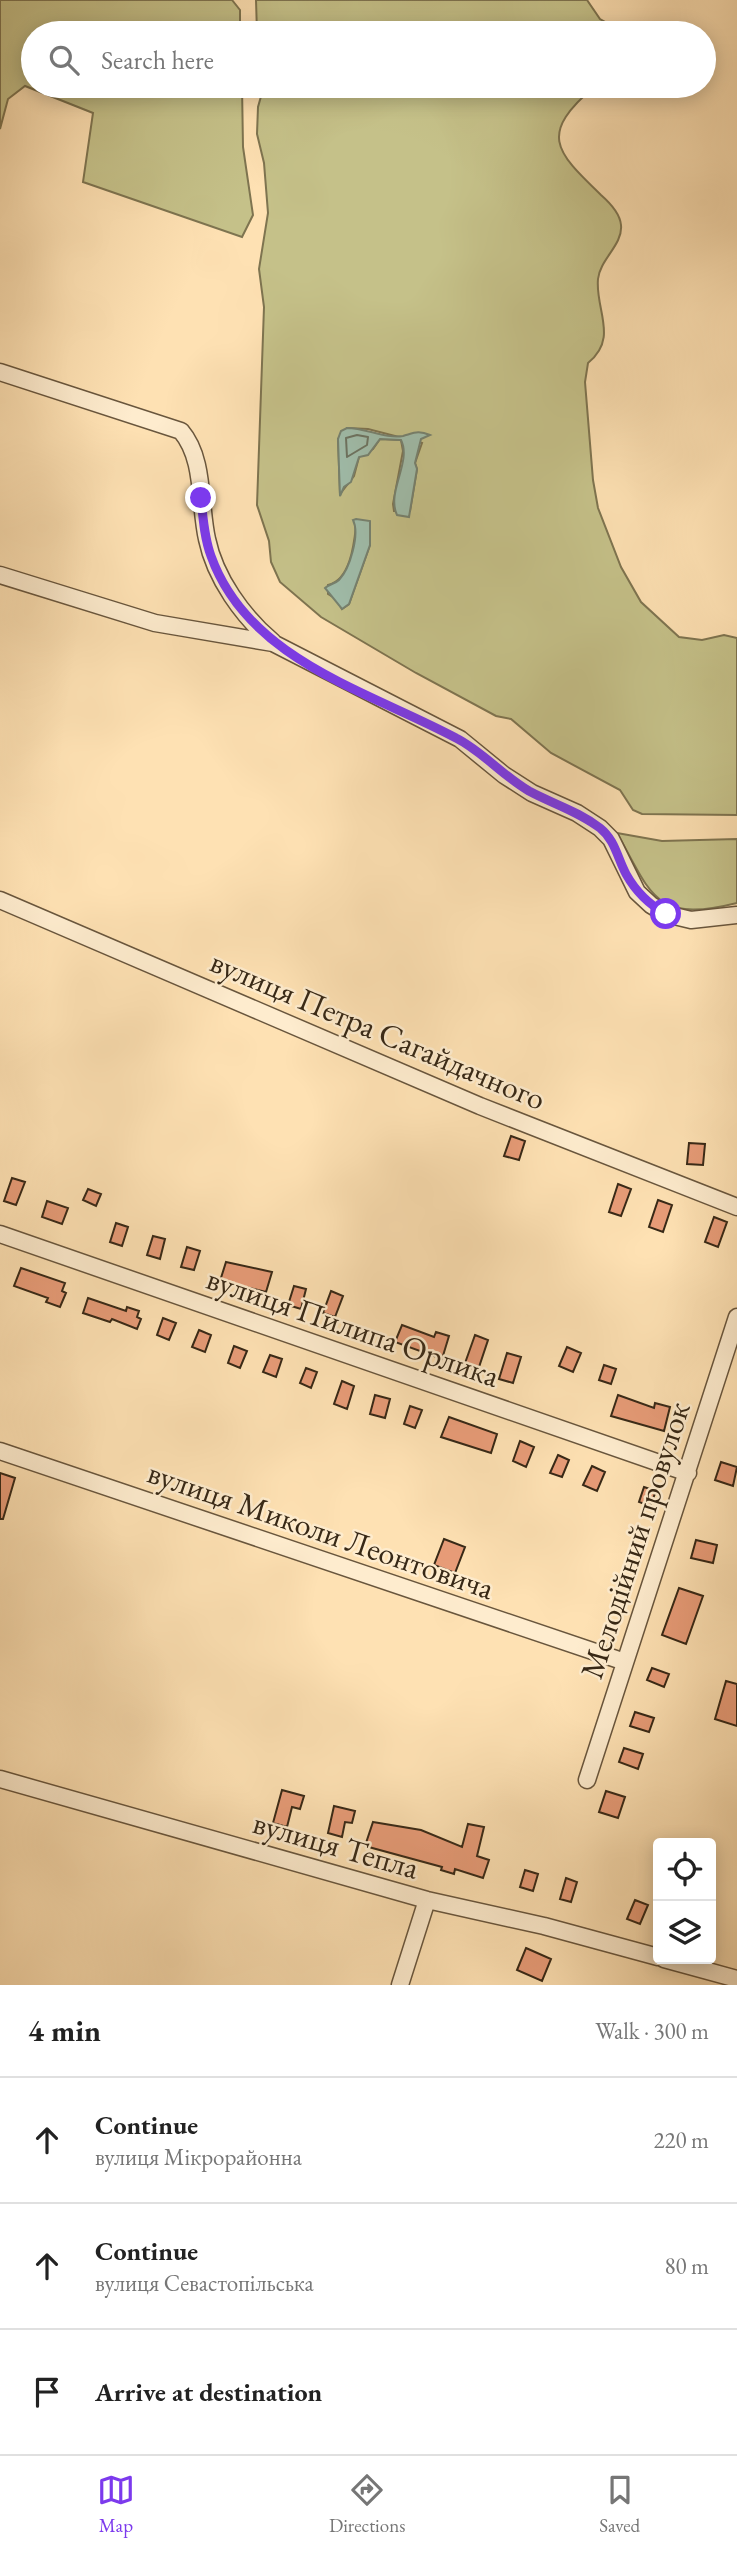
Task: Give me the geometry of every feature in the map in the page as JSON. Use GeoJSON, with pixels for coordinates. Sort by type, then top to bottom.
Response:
{"type":"FeatureCollection","features":[{"type":"Feature","properties":{"kind":"street"},"geometry":{"type":"LineString","coordinates":[[0,372],[181,431],[195,452],[211,555],[249,619],[273,643]]}},
{"type":"Feature","properties":{"kind":"street"},"geometry":{"type":"LineString","coordinates":[[0,575],[155,623],[273,643],[460,739],[504,775],[589,820],[611,839],[637,892],[659,910],[691,920],[737,915]]}},
{"type":"Feature","properties":{"kind":"street","name":"вулиця Петра Сагайдачного"},"geometry":{"type":"LineString","coordinates":[[0,900],[480,1106],[737,1207]]}},
{"type":"Feature","properties":{"kind":"street","name":"вулиця Пилипа Орлика"},"geometry":{"type":"LineString","coordinates":[[0,1234],[688,1473]]}},
{"type":"Feature","properties":{"kind":"street","name":"Мелодійний провулок"},"geometry":{"type":"LineString","coordinates":[[587,1780],[737,1317]]}},
{"type":"Feature","properties":{"kind":"street","name":"вулиця Миколи Леонтовича"},"geometry":{"type":"LineString","coordinates":[[0,1451],[625,1662]]}},
{"type":"Feature","properties":{"kind":"street","name":"вулиця Тепла"},"geometry":{"type":"LineString","coordinates":[[0,1779],[427,1900],[544,1926],[653,1956]]}},
{"type":"Feature","properties":{"kind":"street"},"geometry":{"type":"LineString","coordinates":[[400,1985],[427,1900]]}},
{"type":"Feature","properties":{"kind":"street"},"geometry":{"type":"LineString","coordinates":[[682,1964],[737,1979]]}},
{"type":"Feature","properties":{"kind":"shaded area"},"geometry":{"type":"Polygon","coordinates":[[[0,0],[232,0],[240,10],[240,21],[21,21],[21,89],[8,99],[0,129],[0,0]]]}},
{"type":"Feature","properties":{"kind":"shaded area"},"geometry":{"type":"Polygon","coordinates":[[[256,0],[587,0],[604,21],[257,21],[256,0]]]}},
{"type":"Feature","properties":{"kind":"shaded area"},"geometry":{"type":"Polygon","coordinates":[[[55,98],[242,98],[243,147],[253,215],[242,237],[83,182],[93,113],[55,98]]]}},
{"type":"Feature","properties":{"kind":"shaded area"},"geometry":{"type":"Polygon","coordinates":[[[261,98],[582,98],[566,117],[560,130],[559,142],[572,166],[614,208],[621,225],[619,239],[598,279],[604,334],[602,344],[588,363],[585,382],[598,508],[621,567],[641,602],[679,637],[702,640],[724,635],[737,638],[737,815],[642,814],[633,810],[620,790],[551,753],[511,719],[496,716],[321,617],[280,582],[271,562],[269,541],[257,505],[264,307],[259,269],[268,213],[264,163],[257,134],[261,98]],[[347,428],[338,439],[340,494],[354,476],[359,457],[373,449],[380,439],[401,440],[403,451],[393,504],[394,511],[410,511],[417,469],[415,463],[422,443],[368,429],[347,428]],[[356,526],[346,569],[335,582],[328,585],[328,594],[336,599],[342,609],[349,604],[370,545],[356,526]]]}},
{"type":"Feature","properties":{"kind":"shaded area"},"geometry":{"type":"Polygon","coordinates":[[[617,833],[662,841],[737,839],[737,903],[688,909],[672,906],[648,887],[617,833]]]}},
{"type":"Feature","properties":{"kind":"water"},"geometry":{"type":"Polygon","coordinates":[[[347,428],[389,436],[419,432],[430,435],[421,439],[415,463],[417,469],[409,517],[397,515],[394,506],[404,449],[401,440],[380,439],[368,455],[359,457],[351,482],[344,487],[340,496],[338,439],[341,431],[347,428]]]}},
{"type":"Feature","properties":{"kind":"water"},"geometry":{"type":"Polygon","coordinates":[[[353,520],[370,521],[370,545],[349,604],[342,609],[325,588],[339,580],[347,568],[355,542],[353,520]]]}},
{"type":"Feature","properties":{"kind":"building"},"geometry":{"type":"Polygon","coordinates":[[[511,1136],[525,1141],[519,1160],[504,1156],[511,1136]]]}},
{"type":"Feature","properties":{"kind":"building"},"geometry":{"type":"Polygon","coordinates":[[[689,1143],[705,1144],[703,1165],[687,1164],[689,1143]]]}},
{"type":"Feature","properties":{"kind":"building"},"geometry":{"type":"Polygon","coordinates":[[[12,1178],[25,1182],[16,1205],[4,1201],[12,1178]]]}},
{"type":"Feature","properties":{"kind":"building"},"geometry":{"type":"Polygon","coordinates":[[[618,1184],[631,1189],[621,1216],[609,1212],[618,1184]]]}},
{"type":"Feature","properties":{"kind":"building"},"geometry":{"type":"Polygon","coordinates":[[[88,1189],[101,1194],[96,1206],[83,1200],[88,1189]]]}},
{"type":"Feature","properties":{"kind":"building"},"geometry":{"type":"Polygon","coordinates":[[[658,1200],[672,1205],[663,1232],[649,1227],[658,1200]]]}},
{"type":"Feature","properties":{"kind":"building"},"geometry":{"type":"Polygon","coordinates":[[[47,1201],[68,1208],[62,1224],[42,1217],[47,1201]]]}},
{"type":"Feature","properties":{"kind":"building"},"geometry":{"type":"Polygon","coordinates":[[[714,1217],[727,1222],[718,1247],[705,1242],[714,1217]]]}},
{"type":"Feature","properties":{"kind":"building"},"geometry":{"type":"Polygon","coordinates":[[[116,1223],[128,1227],[122,1246],[110,1242],[116,1223]]]}},
{"type":"Feature","properties":{"kind":"building"},"geometry":{"type":"Polygon","coordinates":[[[153,1236],[165,1239],[160,1259],[147,1255],[153,1236]]]}},
{"type":"Feature","properties":{"kind":"building"},"geometry":{"type":"Polygon","coordinates":[[[187,1247],[200,1251],[194,1270],[181,1267],[187,1247]]]}},
{"type":"Feature","properties":{"kind":"building"},"geometry":{"type":"Polygon","coordinates":[[[226,1262],[272,1272],[266,1292],[220,1281],[226,1262]]]}},
{"type":"Feature","properties":{"kind":"building"},"geometry":{"type":"Polygon","coordinates":[[[21,1268],[65,1283],[62,1291],[66,1293],[60,1307],[46,1302],[48,1298],[14,1286],[21,1268]]]}},
{"type":"Feature","properties":{"kind":"building"},"geometry":{"type":"Polygon","coordinates":[[[294,1286],[306,1289],[301,1309],[288,1305],[294,1286]]]}},
{"type":"Feature","properties":{"kind":"building"},"geometry":{"type":"Polygon","coordinates":[[[331,1291],[343,1296],[335,1317],[323,1313],[331,1291]]]}},
{"type":"Feature","properties":{"kind":"building"},"geometry":{"type":"Polygon","coordinates":[[[88,1298],[126,1311],[127,1307],[139,1311],[137,1317],[141,1319],[137,1329],[112,1319],[110,1322],[83,1313],[88,1298]]]}},
{"type":"Feature","properties":{"kind":"building"},"geometry":{"type":"Polygon","coordinates":[[[163,1318],[176,1323],[169,1340],[157,1335],[163,1318]]]}},
{"type":"Feature","properties":{"kind":"building"},"geometry":{"type":"Polygon","coordinates":[[[402,1325],[434,1337],[436,1332],[449,1336],[442,1359],[395,1342],[402,1325]]]}},
{"type":"Feature","properties":{"kind":"building"},"geometry":{"type":"Polygon","coordinates":[[[199,1330],[211,1335],[205,1352],[192,1347],[199,1330]]]}},
{"type":"Feature","properties":{"kind":"building"},"geometry":{"type":"Polygon","coordinates":[[[475,1335],[488,1340],[478,1370],[464,1366],[475,1335]]]}},
{"type":"Feature","properties":{"kind":"building"},"geometry":{"type":"Polygon","coordinates":[[[234,1346],[247,1351],[240,1368],[228,1363],[234,1346]]]}},
{"type":"Feature","properties":{"kind":"building"},"geometry":{"type":"Polygon","coordinates":[[[567,1347],[581,1353],[573,1372],[559,1366],[567,1347]]]}},
{"type":"Feature","properties":{"kind":"building"},"geometry":{"type":"Polygon","coordinates":[[[507,1353],[521,1357],[513,1383],[499,1379],[507,1353]]]}},
{"type":"Feature","properties":{"kind":"building"},"geometry":{"type":"Polygon","coordinates":[[[270,1355],[282,1359],[276,1377],[263,1372],[270,1355]]]}},
{"type":"Feature","properties":{"kind":"building"},"geometry":{"type":"Polygon","coordinates":[[[604,1365],[616,1369],[611,1384],[599,1380],[604,1365]]]}},
{"type":"Feature","properties":{"kind":"building"},"geometry":{"type":"Polygon","coordinates":[[[306,1368],[317,1372],[311,1388],[300,1383],[306,1368]]]}},
{"type":"Feature","properties":{"kind":"building"},"geometry":{"type":"Polygon","coordinates":[[[342,1381],[354,1386],[347,1409],[334,1404],[342,1381]]]}},
{"type":"Feature","properties":{"kind":"building"},"geometry":{"type":"Polygon","coordinates":[[[375,1395],[390,1399],[385,1418],[370,1414],[375,1395]]]}},
{"type":"Feature","properties":{"kind":"building"},"geometry":{"type":"Polygon","coordinates":[[[618,1395],[654,1408],[655,1403],[670,1407],[664,1431],[611,1416],[618,1395]]]}},
{"type":"Feature","properties":{"kind":"building"},"geometry":{"type":"Polygon","coordinates":[[[410,1406],[422,1410],[415,1428],[404,1424],[410,1406]]]}},
{"type":"Feature","properties":{"kind":"building"},"geometry":{"type":"Polygon","coordinates":[[[449,1417],[497,1434],[491,1453],[441,1437],[449,1417]]]}},
{"type":"Feature","properties":{"kind":"building"},"geometry":{"type":"Polygon","coordinates":[[[520,1441],[534,1447],[526,1467],[513,1461],[520,1441]]]}},
{"type":"Feature","properties":{"kind":"building"},"geometry":{"type":"Polygon","coordinates":[[[558,1455],[569,1460],[562,1477],[550,1473],[558,1455]]]}},
{"type":"Feature","properties":{"kind":"building"},"geometry":{"type":"Polygon","coordinates":[[[721,1462],[737,1467],[733,1486],[715,1480],[721,1462]]]}},
{"type":"Feature","properties":{"kind":"building"},"geometry":{"type":"Polygon","coordinates":[[[592,1466],[605,1472],[597,1491],[583,1485],[592,1466]]]}},
{"type":"Feature","properties":{"kind":"building"},"geometry":{"type":"Polygon","coordinates":[[[0,1473],[15,1478],[3,1519],[0,1519],[0,1473]]]}},
{"type":"Feature","properties":{"kind":"building"},"geometry":{"type":"Polygon","coordinates":[[[644,1487],[656,1491],[650,1506],[639,1502],[644,1487]]]}},
{"type":"Feature","properties":{"kind":"building"},"geometry":{"type":"Polygon","coordinates":[[[444,1539],[465,1547],[455,1573],[434,1565],[444,1539]]]}},
{"type":"Feature","properties":{"kind":"building"},"geometry":{"type":"Polygon","coordinates":[[[696,1540],[717,1545],[713,1563],[691,1558],[696,1540]]]}},
{"type":"Feature","properties":{"kind":"building"},"geometry":{"type":"Polygon","coordinates":[[[679,1588],[703,1596],[686,1644],[662,1635],[679,1588]]]}},
{"type":"Feature","properties":{"kind":"building"},"geometry":{"type":"Polygon","coordinates":[[[652,1668],[669,1674],[664,1687],[647,1680],[652,1668]]]}},
{"type":"Feature","properties":{"kind":"building"},"geometry":{"type":"Polygon","coordinates":[[[726,1681],[737,1684],[737,1726],[715,1719],[726,1681]]]}},
{"type":"Feature","properties":{"kind":"building"},"geometry":{"type":"Polygon","coordinates":[[[635,1712],[654,1718],[649,1732],[630,1726],[635,1712]]]}},
{"type":"Feature","properties":{"kind":"building"},"geometry":{"type":"Polygon","coordinates":[[[624,1748],[643,1754],[638,1769],[619,1762],[624,1748]]]}},
{"type":"Feature","properties":{"kind":"building"},"geometry":{"type":"Polygon","coordinates":[[[282,1790],[304,1796],[300,1809],[292,1807],[287,1827],[273,1823],[282,1790]]]}},
{"type":"Feature","properties":{"kind":"building"},"geometry":{"type":"Polygon","coordinates":[[[606,1791],[625,1797],[618,1818],[599,1812],[606,1791]]]}},
{"type":"Feature","properties":{"kind":"building"},"geometry":{"type":"Polygon","coordinates":[[[334,1806],[355,1811],[352,1823],[345,1822],[342,1837],[328,1833],[334,1806]]]}},
{"type":"Feature","properties":{"kind":"building"},"geometry":{"type":"Polygon","coordinates":[[[373,1822],[421,1830],[462,1847],[468,1824],[484,1827],[477,1856],[489,1860],[483,1878],[455,1869],[454,1874],[441,1870],[442,1867],[365,1846],[373,1822]]]}},
{"type":"Feature","properties":{"kind":"building"},"geometry":{"type":"Polygon","coordinates":[[[525,1870],[538,1874],[533,1891],[520,1887],[525,1870]]]}},
{"type":"Feature","properties":{"kind":"building"},"geometry":{"type":"Polygon","coordinates":[[[566,1878],[577,1882],[571,1902],[560,1899],[566,1878]]]}},
{"type":"Feature","properties":{"kind":"building"},"geometry":{"type":"Polygon","coordinates":[[[635,1900],[648,1905],[640,1924],[627,1919],[635,1900]]]}},
{"type":"Feature","properties":{"kind":"building"},"geometry":{"type":"Polygon","coordinates":[[[526,1948],[551,1959],[542,1981],[517,1970],[526,1948]]]}},
{"type":"Feature","properties":{"kind":"route"},"geometry":{"type":"LineString","coordinates":[[201,498],[207,540],[218,572],[249,619],[273,643],[320,670],[460,739],[504,775],[532,793],[577,813],[600,828],[611,839],[625,873],[637,892],[666,914]]}}]}
